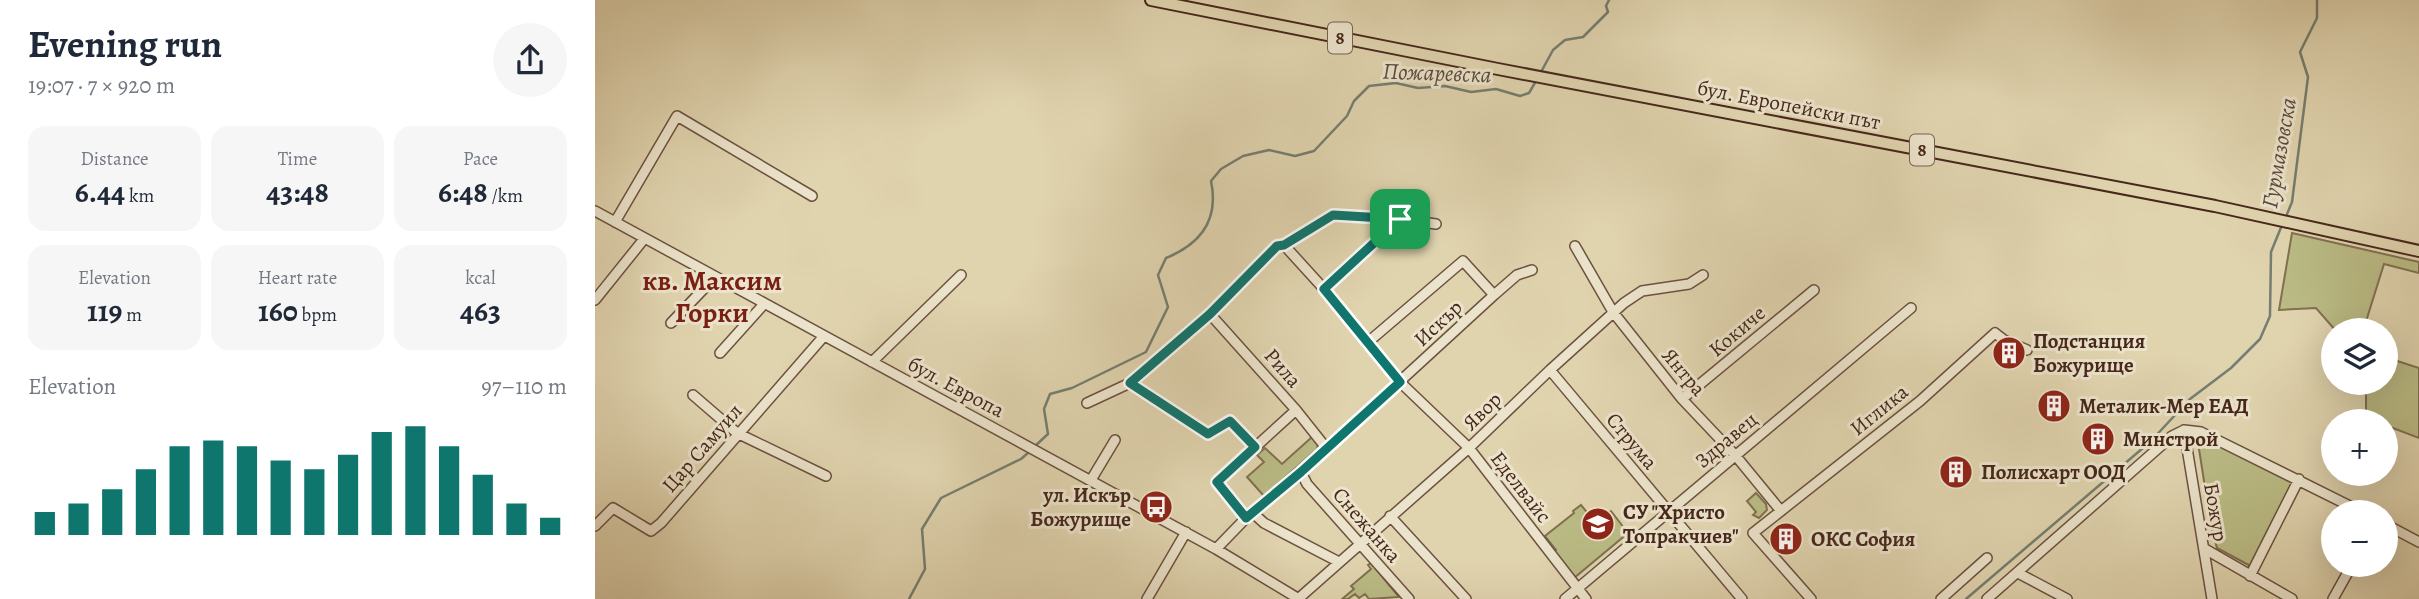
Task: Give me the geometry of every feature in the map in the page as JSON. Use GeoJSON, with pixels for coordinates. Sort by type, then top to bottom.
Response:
{"type":"FeatureCollection","features":[{"type":"Feature","properties":{"kind":"main road","name":"бул. Европейски път"},"geometry":{"type":"LineString","coordinates":[[1151,0],[2284,220],[2419,251]]}},
{"type":"Feature","properties":{"kind":"street"},"geometry":{"type":"LineString","coordinates":[[615,222],[677,116],[812,196]]}},
{"type":"Feature","properties":{"kind":"street","name":"бул. Европа"},"geometry":{"type":"LineString","coordinates":[[595,211],[1091,480],[1216,549],[1298,599]]}},
{"type":"Feature","properties":{"kind":"street"},"geometry":{"type":"LineString","coordinates":[[1087,403],[1130,383],[1210,314],[1277,246],[1284,245],[1333,215],[1436,224]]}},
{"type":"Feature","properties":{"kind":"street"},"geometry":{"type":"LineString","coordinates":[[1324,289],[1400,219]]}},
{"type":"Feature","properties":{"kind":"street"},"geometry":{"type":"LineString","coordinates":[[595,300],[644,239]]}},
{"type":"Feature","properties":{"kind":"street","name":"Еделвайс"},"geometry":{"type":"LineString","coordinates":[[1284,245],[1400,382],[1469,448],[1586,599]]}},
{"type":"Feature","properties":{"kind":"street","name":"Янтра"},"geometry":{"type":"LineString","coordinates":[[1576,246],[1613,312],[1682,399],[1735,455],[1781,511]]}},
{"type":"Feature","properties":{"kind":"street"},"geometry":{"type":"LineString","coordinates":[[1367,343],[1463,261],[1494,295]]}},
{"type":"Feature","properties":{"kind":"street","name":"Искър"},"geometry":{"type":"LineString","coordinates":[[1216,549],[1250,515],[1327,449],[1494,295],[1517,275],[1532,270]]}},
{"type":"Feature","properties":{"kind":"street"},"geometry":{"type":"LineString","coordinates":[[872,362],[961,275]]}},
{"type":"Feature","properties":{"kind":"street","name":"Явор"},"geometry":{"type":"LineString","coordinates":[[1298,599],[1469,448],[1613,312],[1642,291],[1689,285],[1703,275]]}},
{"type":"Feature","properties":{"kind":"street"},"geometry":{"type":"LineString","coordinates":[[671,323],[715,277]]}},
{"type":"Feature","properties":{"kind":"street","name":"Кокиче"},"geometry":{"type":"LineString","coordinates":[[1682,399],[1814,290]]}},
{"type":"Feature","properties":{"kind":"street"},"geometry":{"type":"LineString","coordinates":[[720,353],[764,304]]}},
{"type":"Feature","properties":{"kind":"street","name":"Здравец"},"geometry":{"type":"LineString","coordinates":[[1565,599],[1911,308]]}},
{"type":"Feature","properties":{"kind":"street","name":"Рила"},"geometry":{"type":"LineString","coordinates":[[1210,314],[1296,410],[1327,449]]}},
{"type":"Feature","properties":{"kind":"street","name":"Иглика"},"geometry":{"type":"LineString","coordinates":[[1811,599],[1753,533],[1920,401],[1994,333],[2004,341],[2027,350]]}},
{"type":"Feature","properties":{"kind":"street","name":"Цар Самуил"},"geometry":{"type":"LineString","coordinates":[[595,526],[613,508],[651,531],[661,523],[824,336]]}},
{"type":"Feature","properties":{"kind":"street","name":"Струма"},"geometry":{"type":"LineString","coordinates":[[1550,370],[1742,599]]}},
{"type":"Feature","properties":{"kind":"street"},"geometry":{"type":"LineString","coordinates":[[1130,383],[1208,434],[1230,421],[1255,447]]}},
{"type":"Feature","properties":{"kind":"street"},"geometry":{"type":"LineString","coordinates":[[693,395],[737,433],[826,476]]}},
{"type":"Feature","properties":{"kind":"street"},"geometry":{"type":"LineString","coordinates":[[1296,410],[1217,482],[1250,515],[1339,562]]}},
{"type":"Feature","properties":{"kind":"street"},"geometry":{"type":"LineString","coordinates":[[1987,599],[2172,436],[2184,430],[2201,432],[2339,500]]}},
{"type":"Feature","properties":{"kind":"street","name":"Божур"},"geometry":{"type":"LineString","coordinates":[[2184,430],[2212,599]]}},
{"type":"Feature","properties":{"kind":"street"},"geometry":{"type":"LineString","coordinates":[[1091,480],[1115,440]]}},
{"type":"Feature","properties":{"kind":"street","name":"Снежанка"},"geometry":{"type":"LineString","coordinates":[[1301,472],[1307,484],[1409,599]]}},
{"type":"Feature","properties":{"kind":"street"},"geometry":{"type":"LineString","coordinates":[[2250,576],[2299,479]]}},
{"type":"Feature","properties":{"kind":"street"},"geometry":{"type":"LineString","coordinates":[[1390,516],[1466,599]]}},
{"type":"Feature","properties":{"kind":"street"},"geometry":{"type":"LineString","coordinates":[[2398,530],[2419,541]]}},
{"type":"Feature","properties":{"kind":"street"},"geometry":{"type":"LineString","coordinates":[[1147,599],[1186,533]]}},
{"type":"Feature","properties":{"kind":"street"},"geometry":{"type":"LineString","coordinates":[[2205,549],[2292,599]]}},
{"type":"Feature","properties":{"kind":"street"},"geometry":{"type":"LineString","coordinates":[[1941,599],[1987,558]]}},
{"type":"Feature","properties":{"kind":"street"},"geometry":{"type":"LineString","coordinates":[[2018,573],[2067,599]]}},
{"type":"Feature","properties":{"kind":"street"},"geometry":{"type":"LineString","coordinates":[[2333,599],[2345,577]]}},
{"type":"Feature","properties":{"kind":"green space"},"geometry":{"type":"Polygon","coordinates":[[[2292,233],[2419,262],[2419,273],[2384,264],[2367,318],[2325,318],[2316,308],[2279,310],[2292,233]]]}},
{"type":"Feature","properties":{"kind":"green space"},"geometry":{"type":"Polygon","coordinates":[[[2398,361],[2419,368],[2419,438],[2398,430],[2398,409],[2366,409],[2366,395],[2398,395],[2398,361]]]}},
{"type":"Feature","properties":{"kind":"green space"},"geometry":{"type":"Polygon","coordinates":[[[1312,437],[1318,445],[1317,449],[1264,496],[1247,477],[1264,462],[1257,455],[1265,448],[1282,464],[1312,437]]]}},
{"type":"Feature","properties":{"kind":"green space"},"geometry":{"type":"Polygon","coordinates":[[[2207,437],[2299,480],[2256,569],[2217,548],[2212,531],[2218,529],[2212,494],[2206,494],[2199,449],[2207,437]]]}},
{"type":"Feature","properties":{"kind":"green space"},"geometry":{"type":"Polygon","coordinates":[[[1756,493],[1766,504],[1767,510],[1759,518],[1753,515],[1756,512],[1747,501],[1756,493]]]}},
{"type":"Feature","properties":{"kind":"green space"},"geometry":{"type":"Polygon","coordinates":[[[1581,505],[1590,516],[1585,522],[1598,539],[1609,530],[1601,518],[1611,511],[1628,533],[1574,578],[1545,536],[1581,505]]]}},
{"type":"Feature","properties":{"kind":"green space"},"geometry":{"type":"Polygon","coordinates":[[[1371,563],[1399,597],[1369,599],[1365,594],[1359,598],[1355,594],[1348,599],[1342,599],[1354,589],[1351,586],[1371,569],[1368,565],[1371,563]]]}},
{"type":"Feature","properties":{"kind":"waterway","name":"Пожаревска"},"geometry":{"type":"LineString","coordinates":[[1541,72],[1553,50],[1565,40],[1583,37],[1608,12],[1606,6],[1609,0]]}},
{"type":"Feature","properties":{"kind":"waterway","name":"Гурмазовска"},"geometry":{"type":"LineString","coordinates":[[2285,219],[2292,202],[2308,77],[2300,52],[2317,18],[2317,0]]}},
{"type":"Feature","properties":{"kind":"waterway","name":"Пожаревска"},"geometry":{"type":"LineString","coordinates":[[1034,447],[1048,434],[1044,409],[1050,394],[1072,388],[1146,352],[1168,307],[1158,275],[1166,258],[1189,245],[1205,228],[1212,207],[1211,181],[1221,169],[1243,156],[1269,150],[1295,156],[1314,151],[1347,116],[1354,101],[1369,86],[1396,83],[1418,88],[1445,86],[1471,92],[1496,89],[1520,96],[1529,93],[1536,81]]}},
{"type":"Feature","properties":{"kind":"waterway","name":"Гурмазовска"},"geometry":{"type":"LineString","coordinates":[[1966,599],[2150,442],[2190,399],[2231,368],[2260,339],[2270,316],[2271,252],[2282,225]]}},
{"type":"Feature","properties":{"kind":"waterway","name":"Пожаревска"},"geometry":{"type":"LineString","coordinates":[[909,599],[925,569],[922,529],[941,498],[1021,459],[1029,452]]}},
{"type":"Feature","properties":{"kind":"place","name":"Подстанция Божурище"},"geometry":{"type":"Point","coordinates":[2009,353]}},
{"type":"Feature","properties":{"kind":"place","name":"Металик-Мер ЕАД"},"geometry":{"type":"Point","coordinates":[2054,406]}},
{"type":"Feature","properties":{"kind":"place","name":"Минстрой"},"geometry":{"type":"Point","coordinates":[2098,439]}},
{"type":"Feature","properties":{"kind":"place","name":"Полисхарт ООД"},"geometry":{"type":"Point","coordinates":[1956,472]}},
{"type":"Feature","properties":{"kind":"place","name":"ул. Искър Божурище"},"geometry":{"type":"Point","coordinates":[1156,507]}},
{"type":"Feature","properties":{"kind":"place","name":"СУ \"Христо Топракчиев\""},"geometry":{"type":"Point","coordinates":[1598,524]}},
{"type":"Feature","properties":{"kind":"place","name":"ОКС София"},"geometry":{"type":"Point","coordinates":[1786,539]}},
{"type":"Feature","properties":{"kind":"district","name":"кв. Максим Горки"},"geometry":{"type":"Point","coordinates":[712,297]}},
{"type":"Feature","properties":{"kind":"route"},"geometry":{"type":"LineString","coordinates":[[1333,215],[1400,219],[1324,289],[1400,382],[1246,518],[1217,482],[1255,447],[1230,421],[1208,434],[1130,383],[1210,314],[1277,246],[1284,245],[1333,215]]}}]}
